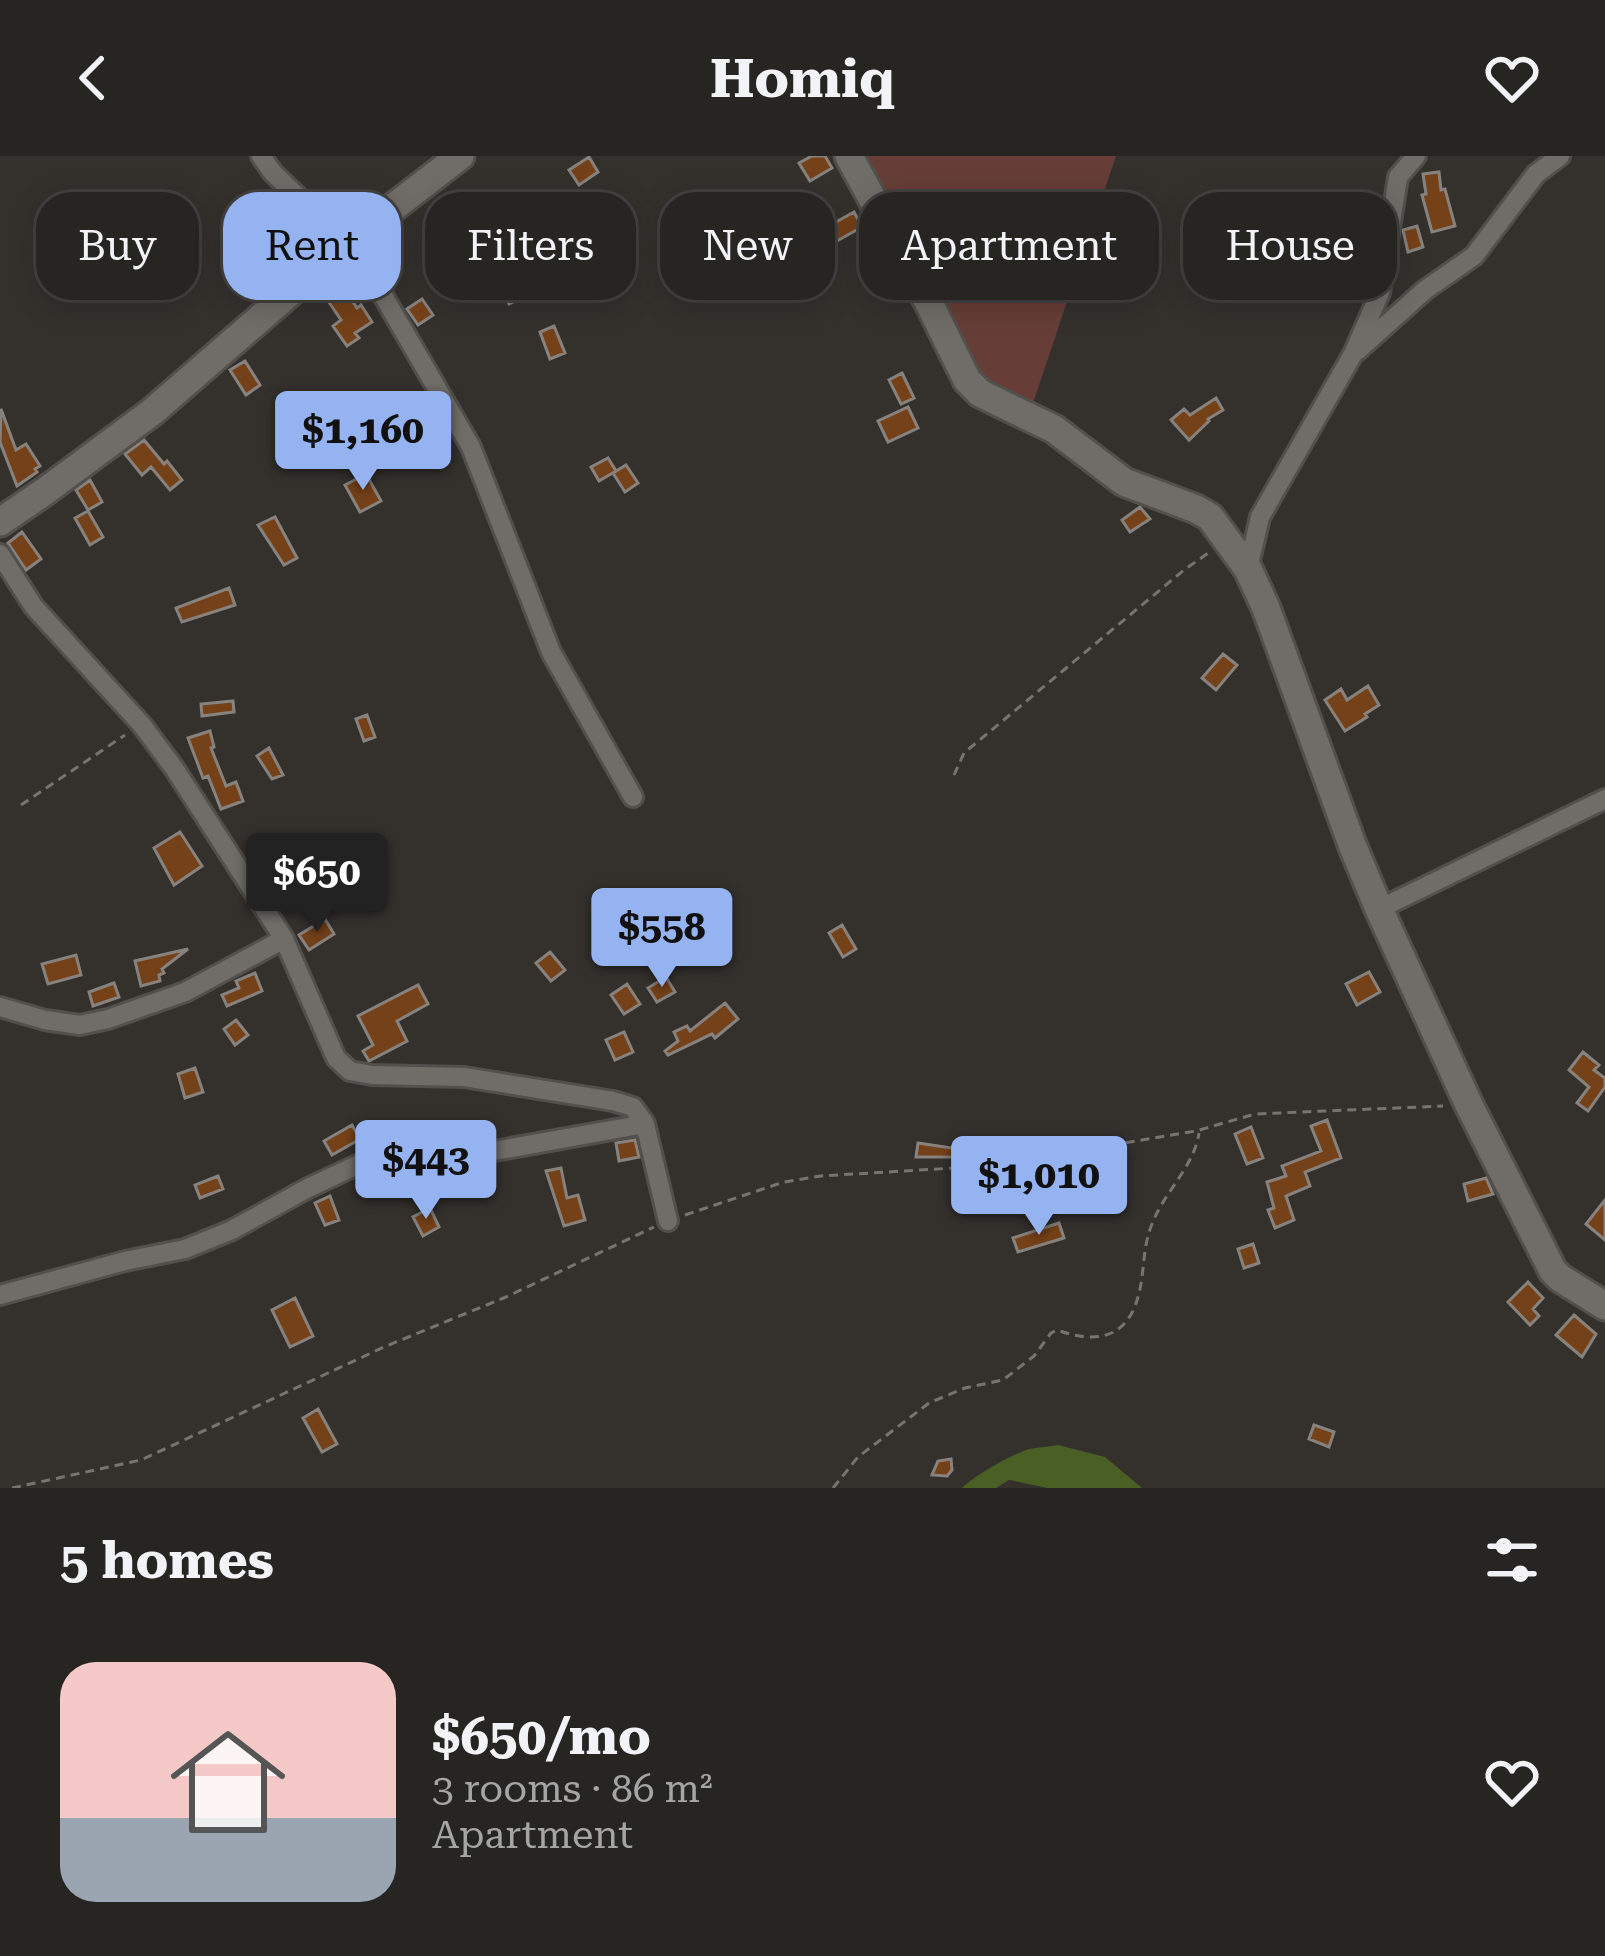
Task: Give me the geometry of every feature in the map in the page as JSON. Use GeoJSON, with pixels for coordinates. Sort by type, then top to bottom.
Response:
{"type":"FeatureCollection","features":[{"type":"Feature","properties":{"kind":"main road"},"geometry":{"type":"LineString","coordinates":[[401,201],[460,156]]}},
{"type":"Feature","properties":{"kind":"main road"},"geometry":{"type":"LineString","coordinates":[[849,156],[967,380],[996,401],[1054,428],[1124,482],[1210,517],[1248,569],[1353,847],[1469,1105],[1553,1271],[1605,1306]]}},
{"type":"Feature","properties":{"kind":"main road"},"geometry":{"type":"LineString","coordinates":[[0,521],[152,412],[281,300]]}},
{"type":"Feature","properties":{"kind":"street"},"geometry":{"type":"LineString","coordinates":[[261,156],[293,192]]}},
{"type":"Feature","properties":{"kind":"street"},"geometry":{"type":"LineString","coordinates":[[1248,569],[1260,517],[1353,354],[1380,292],[1398,177],[1416,156]]}},
{"type":"Feature","properties":{"kind":"street"},"geometry":{"type":"LineString","coordinates":[[1353,354],[1425,290],[1474,256],[1536,174],[1560,156]]}},
{"type":"Feature","properties":{"kind":"street"},"geometry":{"type":"LineString","coordinates":[[386,300],[471,447],[551,652],[633,797]]}},
{"type":"Feature","properties":{"kind":"street"},"geometry":{"type":"LineString","coordinates":[[0,554],[34,607],[142,724],[175,767],[284,939],[336,1058],[350,1071],[372,1075],[464,1077],[633,1107],[645,1124],[668,1220]]}},
{"type":"Feature","properties":{"kind":"street"},"geometry":{"type":"LineString","coordinates":[[1379,909],[1605,799]]}},
{"type":"Feature","properties":{"kind":"street"},"geometry":{"type":"LineString","coordinates":[[0,1006],[80,1025],[108,1019],[185,992],[284,939]]}},
{"type":"Feature","properties":{"kind":"street"},"geometry":{"type":"LineString","coordinates":[[0,1295],[185,1249],[387,1151],[494,1151],[645,1124]]}},
{"type":"Feature","properties":{"kind":"path"},"geometry":{"type":"LineString","coordinates":[[954,775],[964,753],[1227,539]]}},
{"type":"Feature","properties":{"kind":"path"},"geometry":{"type":"LineString","coordinates":[[21,805],[142,724]]}},
{"type":"Feature","properties":{"kind":"path"},"geometry":{"type":"LineString","coordinates":[[12,1488],[141,1460],[668,1220],[784,1182],[1069,1161],[1118,1144],[1196,1132],[1255,1114],[1469,1105]]}},
{"type":"Feature","properties":{"kind":"path"},"geometry":{"type":"LineString","coordinates":[[833,1488],[858,1457],[929,1403],[965,1388],[1003,1380],[1034,1356],[1051,1333],[1057,1330],[1099,1338],[1126,1322],[1138,1299],[1152,1223],[1192,1156],[1199,1138],[1196,1132]]}},
{"type":"Feature","properties":{"kind":"shaded area"},"geometry":{"type":"Polygon","coordinates":[[[849,156],[1116,156],[1104,192],[869,192],[849,156]]]}},
{"type":"Feature","properties":{"kind":"shaded area"},"geometry":{"type":"Polygon","coordinates":[[[929,300],[1068,300],[1029,415],[980,393],[929,300]]]}},
{"type":"Feature","properties":{"kind":"shaded area"},"geometry":{"type":"Polygon","coordinates":[[[1058,1445],[1105,1457],[1142,1488],[1048,1488],[1009,1480],[996,1488],[962,1488],[1018,1453],[1058,1445]]]}},
{"type":"Feature","properties":{"kind":"building"},"geometry":{"type":"Polygon","coordinates":[[[825,156],[832,168],[810,181],[799,163],[825,156]]]}},
{"type":"Feature","properties":{"kind":"building"},"geometry":{"type":"Polygon","coordinates":[[[589,157],[598,172],[579,185],[569,170],[589,157]]]}},
{"type":"Feature","properties":{"kind":"building"},"geometry":{"type":"Polygon","coordinates":[[[1439,172],[1455,226],[1432,232],[1422,195],[1426,194],[1423,174],[1439,172]]]}},
{"type":"Feature","properties":{"kind":"building"},"geometry":{"type":"Polygon","coordinates":[[[854,212],[859,229],[835,242],[835,223],[854,212]]]}},
{"type":"Feature","properties":{"kind":"building"},"geometry":{"type":"Polygon","coordinates":[[[1417,226],[1423,247],[1408,252],[1403,230],[1417,226]]]}},
{"type":"Feature","properties":{"kind":"building"},"geometry":{"type":"Polygon","coordinates":[[[422,299],[433,315],[418,325],[407,309],[422,299]]]}},
{"type":"Feature","properties":{"kind":"building"},"geometry":{"type":"Polygon","coordinates":[[[327,300],[352,300],[372,322],[355,333],[359,338],[347,346],[333,326],[341,320],[327,300]]]}},
{"type":"Feature","properties":{"kind":"building"},"geometry":{"type":"Polygon","coordinates":[[[554,326],[565,353],[550,359],[540,332],[554,326]]]}},
{"type":"Feature","properties":{"kind":"building"},"geometry":{"type":"Polygon","coordinates":[[[245,361],[260,385],[246,395],[230,370],[245,361]]]}},
{"type":"Feature","properties":{"kind":"building"},"geometry":{"type":"Polygon","coordinates":[[[902,373],[914,398],[901,404],[889,380],[902,373]]]}},
{"type":"Feature","properties":{"kind":"building"},"geometry":{"type":"Polygon","coordinates":[[[1216,398],[1223,410],[1189,440],[1171,420],[1184,409],[1190,415],[1216,398]]]}},
{"type":"Feature","properties":{"kind":"building"},"geometry":{"type":"Polygon","coordinates":[[[908,407],[918,428],[888,442],[878,421],[908,407]]]}},
{"type":"Feature","properties":{"kind":"building"},"geometry":{"type":"Polygon","coordinates":[[[1,409],[16,450],[26,444],[40,466],[17,486],[0,442],[1,409]]]}},
{"type":"Feature","properties":{"kind":"building"},"geometry":{"type":"Polygon","coordinates":[[[144,440],[182,480],[170,490],[151,467],[142,475],[125,454],[144,440]]]}},
{"type":"Feature","properties":{"kind":"building"},"geometry":{"type":"Polygon","coordinates":[[[608,458],[616,471],[599,481],[591,467],[608,458]]]}},
{"type":"Feature","properties":{"kind":"building"},"geometry":{"type":"Polygon","coordinates":[[[626,465],[638,483],[625,492],[613,473],[626,465]]]}},
{"type":"Feature","properties":{"kind":"building"},"geometry":{"type":"Polygon","coordinates":[[[366,474],[381,501],[360,512],[345,485],[366,474]]]}},
{"type":"Feature","properties":{"kind":"building"},"geometry":{"type":"Polygon","coordinates":[[[90,480],[102,502],[88,510],[76,490],[90,480]]]}},
{"type":"Feature","properties":{"kind":"building"},"geometry":{"type":"Polygon","coordinates":[[[1140,507],[1150,519],[1130,532],[1122,520],[1140,507]]]}},
{"type":"Feature","properties":{"kind":"building"},"geometry":{"type":"Polygon","coordinates":[[[88,511],[103,537],[90,545],[75,518],[88,511]]]}},
{"type":"Feature","properties":{"kind":"building"},"geometry":{"type":"Polygon","coordinates":[[[275,517],[297,558],[284,565],[258,525],[275,517]]]}},
{"type":"Feature","properties":{"kind":"building"},"geometry":{"type":"Polygon","coordinates":[[[22,532],[41,559],[26,570],[8,543],[22,532]]]}},
{"type":"Feature","properties":{"kind":"building"},"geometry":{"type":"Polygon","coordinates":[[[229,588],[235,605],[182,622],[176,608],[229,588]]]}},
{"type":"Feature","properties":{"kind":"building"},"geometry":{"type":"Polygon","coordinates":[[[1223,654],[1237,665],[1216,690],[1202,678],[1223,654]]]}},
{"type":"Feature","properties":{"kind":"building"},"geometry":{"type":"Polygon","coordinates":[[[1368,686],[1379,705],[1345,731],[1325,700],[1341,689],[1347,700],[1368,686]]]}},
{"type":"Feature","properties":{"kind":"building"},"geometry":{"type":"Polygon","coordinates":[[[233,701],[234,712],[202,716],[201,704],[233,701]]]}},
{"type":"Feature","properties":{"kind":"building"},"geometry":{"type":"Polygon","coordinates":[[[367,715],[375,737],[364,741],[356,719],[367,715]]]}},
{"type":"Feature","properties":{"kind":"building"},"geometry":{"type":"Polygon","coordinates":[[[210,731],[211,748],[226,786],[236,782],[243,801],[221,809],[188,738],[210,731]]]}},
{"type":"Feature","properties":{"kind":"building"},"geometry":{"type":"Polygon","coordinates":[[[269,748],[283,775],[272,779],[257,756],[269,748]]]}},
{"type":"Feature","properties":{"kind":"building"},"geometry":{"type":"Polygon","coordinates":[[[180,832],[202,866],[174,885],[154,848],[180,832]]]}},
{"type":"Feature","properties":{"kind":"building"},"geometry":{"type":"Polygon","coordinates":[[[659,913],[674,931],[652,951],[636,933],[659,913]]]}},
{"type":"Feature","properties":{"kind":"building"},"geometry":{"type":"Polygon","coordinates":[[[325,919],[334,934],[309,950],[299,935],[325,919]]]}},
{"type":"Feature","properties":{"kind":"building"},"geometry":{"type":"Polygon","coordinates":[[[842,925],[856,949],[843,957],[829,933],[842,925]]]}},
{"type":"Feature","properties":{"kind":"building"},"geometry":{"type":"Polygon","coordinates":[[[188,949],[162,969],[160,981],[141,986],[135,961],[188,949]]]}},
{"type":"Feature","properties":{"kind":"building"},"geometry":{"type":"Polygon","coordinates":[[[550,952],[565,970],[551,981],[536,963],[550,952]]]}},
{"type":"Feature","properties":{"kind":"building"},"geometry":{"type":"Polygon","coordinates":[[[76,955],[81,975],[48,984],[42,964],[76,955]]]}},
{"type":"Feature","properties":{"kind":"building"},"geometry":{"type":"Polygon","coordinates":[[[1369,972],[1380,992],[1357,1005],[1346,984],[1369,972]]]}},
{"type":"Feature","properties":{"kind":"building"},"geometry":{"type":"Polygon","coordinates":[[[255,973],[262,991],[227,1006],[222,995],[239,988],[236,981],[255,973]]]}},
{"type":"Feature","properties":{"kind":"building"},"geometry":{"type":"Polygon","coordinates":[[[666,977],[675,992],[657,1002],[648,988],[666,977]]]}},
{"type":"Feature","properties":{"kind":"building"},"geometry":{"type":"Polygon","coordinates":[[[114,983],[119,997],[93,1006],[89,992],[114,983]]]}},
{"type":"Feature","properties":{"kind":"building"},"geometry":{"type":"Polygon","coordinates":[[[627,984],[640,1004],[624,1014],[611,995],[627,984]]]}},
{"type":"Feature","properties":{"kind":"building"},"geometry":{"type":"Polygon","coordinates":[[[418,985],[428,1004],[397,1021],[407,1041],[369,1061],[363,1051],[373,1045],[358,1016],[418,985]]]}},
{"type":"Feature","properties":{"kind":"building"},"geometry":{"type":"Polygon","coordinates":[[[725,1003],[738,1019],[715,1038],[712,1034],[668,1055],[665,1051],[678,1041],[674,1032],[687,1026],[690,1031],[725,1003]]]}},
{"type":"Feature","properties":{"kind":"building"},"geometry":{"type":"Polygon","coordinates":[[[236,1020],[248,1035],[235,1045],[224,1029],[236,1020]]]}},
{"type":"Feature","properties":{"kind":"building"},"geometry":{"type":"Polygon","coordinates":[[[624,1032],[633,1052],[615,1060],[606,1040],[624,1032]]]}},
{"type":"Feature","properties":{"kind":"building"},"geometry":{"type":"Polygon","coordinates":[[[1583,1052],[1599,1065],[1594,1070],[1605,1078],[1605,1087],[1588,1111],[1577,1103],[1589,1087],[1569,1070],[1583,1052]]]}},
{"type":"Feature","properties":{"kind":"building"},"geometry":{"type":"Polygon","coordinates":[[[195,1068],[203,1092],[185,1098],[178,1074],[195,1068]]]}},
{"type":"Feature","properties":{"kind":"building"},"geometry":{"type":"Polygon","coordinates":[[[1327,1120],[1341,1158],[1305,1172],[1310,1186],[1286,1196],[1294,1220],[1275,1228],[1268,1210],[1274,1208],[1267,1182],[1286,1176],[1282,1166],[1321,1151],[1311,1126],[1327,1120]]]}},
{"type":"Feature","properties":{"kind":"building"},"geometry":{"type":"Polygon","coordinates":[[[352,1125],[360,1139],[332,1155],[324,1141],[352,1125]]]}},
{"type":"Feature","properties":{"kind":"building"},"geometry":{"type":"Polygon","coordinates":[[[1251,1127],[1263,1158],[1247,1164],[1235,1134],[1251,1127]]]}},
{"type":"Feature","properties":{"kind":"building"},"geometry":{"type":"Polygon","coordinates":[[[635,1140],[639,1157],[619,1161],[616,1143],[635,1140]]]}},
{"type":"Feature","properties":{"kind":"building"},"geometry":{"type":"Polygon","coordinates":[[[918,1143],[972,1151],[972,1157],[916,1157],[918,1143]]]}},
{"type":"Feature","properties":{"kind":"building"},"geometry":{"type":"Polygon","coordinates":[[[412,1165],[421,1189],[410,1193],[401,1169],[412,1165]]]}},
{"type":"Feature","properties":{"kind":"building"},"geometry":{"type":"Polygon","coordinates":[[[561,1168],[567,1198],[578,1195],[585,1220],[564,1226],[546,1171],[561,1168]]]}},
{"type":"Feature","properties":{"kind":"building"},"geometry":{"type":"Polygon","coordinates":[[[218,1176],[223,1189],[200,1198],[195,1185],[218,1176]]]}},
{"type":"Feature","properties":{"kind":"building"},"geometry":{"type":"Polygon","coordinates":[[[1486,1178],[1493,1194],[1468,1201],[1464,1184],[1486,1178]]]}},
{"type":"Feature","properties":{"kind":"building"},"geometry":{"type":"Polygon","coordinates":[[[330,1196],[339,1220],[325,1225],[315,1203],[330,1196]]]}},
{"type":"Feature","properties":{"kind":"building"},"geometry":{"type":"Polygon","coordinates":[[[1605,1200],[1605,1240],[1586,1224],[1605,1200]]]}},
{"type":"Feature","properties":{"kind":"building"},"geometry":{"type":"Polygon","coordinates":[[[430,1208],[439,1227],[423,1236],[413,1217],[430,1208]]]}},
{"type":"Feature","properties":{"kind":"building"},"geometry":{"type":"Polygon","coordinates":[[[1059,1223],[1064,1238],[1018,1252],[1013,1238],[1059,1223]]]}},
{"type":"Feature","properties":{"kind":"building"},"geometry":{"type":"Polygon","coordinates":[[[1253,1244],[1259,1263],[1244,1268],[1238,1249],[1253,1244]]]}},
{"type":"Feature","properties":{"kind":"building"},"geometry":{"type":"Polygon","coordinates":[[[1528,1282],[1543,1298],[1533,1309],[1539,1316],[1530,1325],[1508,1302],[1528,1282]]]}},
{"type":"Feature","properties":{"kind":"building"},"geometry":{"type":"Polygon","coordinates":[[[295,1298],[313,1336],[290,1347],[272,1310],[295,1298]]]}},
{"type":"Feature","properties":{"kind":"building"},"geometry":{"type":"Polygon","coordinates":[[[1574,1315],[1596,1334],[1582,1357],[1556,1335],[1574,1315]]]}},
{"type":"Feature","properties":{"kind":"building"},"geometry":{"type":"Polygon","coordinates":[[[318,1409],[337,1444],[322,1452],[303,1418],[318,1409]]]}},
{"type":"Feature","properties":{"kind":"building"},"geometry":{"type":"Polygon","coordinates":[[[1314,1425],[1334,1432],[1329,1447],[1309,1439],[1314,1425]]]}},
{"type":"Feature","properties":{"kind":"building"},"geometry":{"type":"Polygon","coordinates":[[[951,1459],[947,1476],[932,1475],[938,1461],[951,1459]]]}}]}
